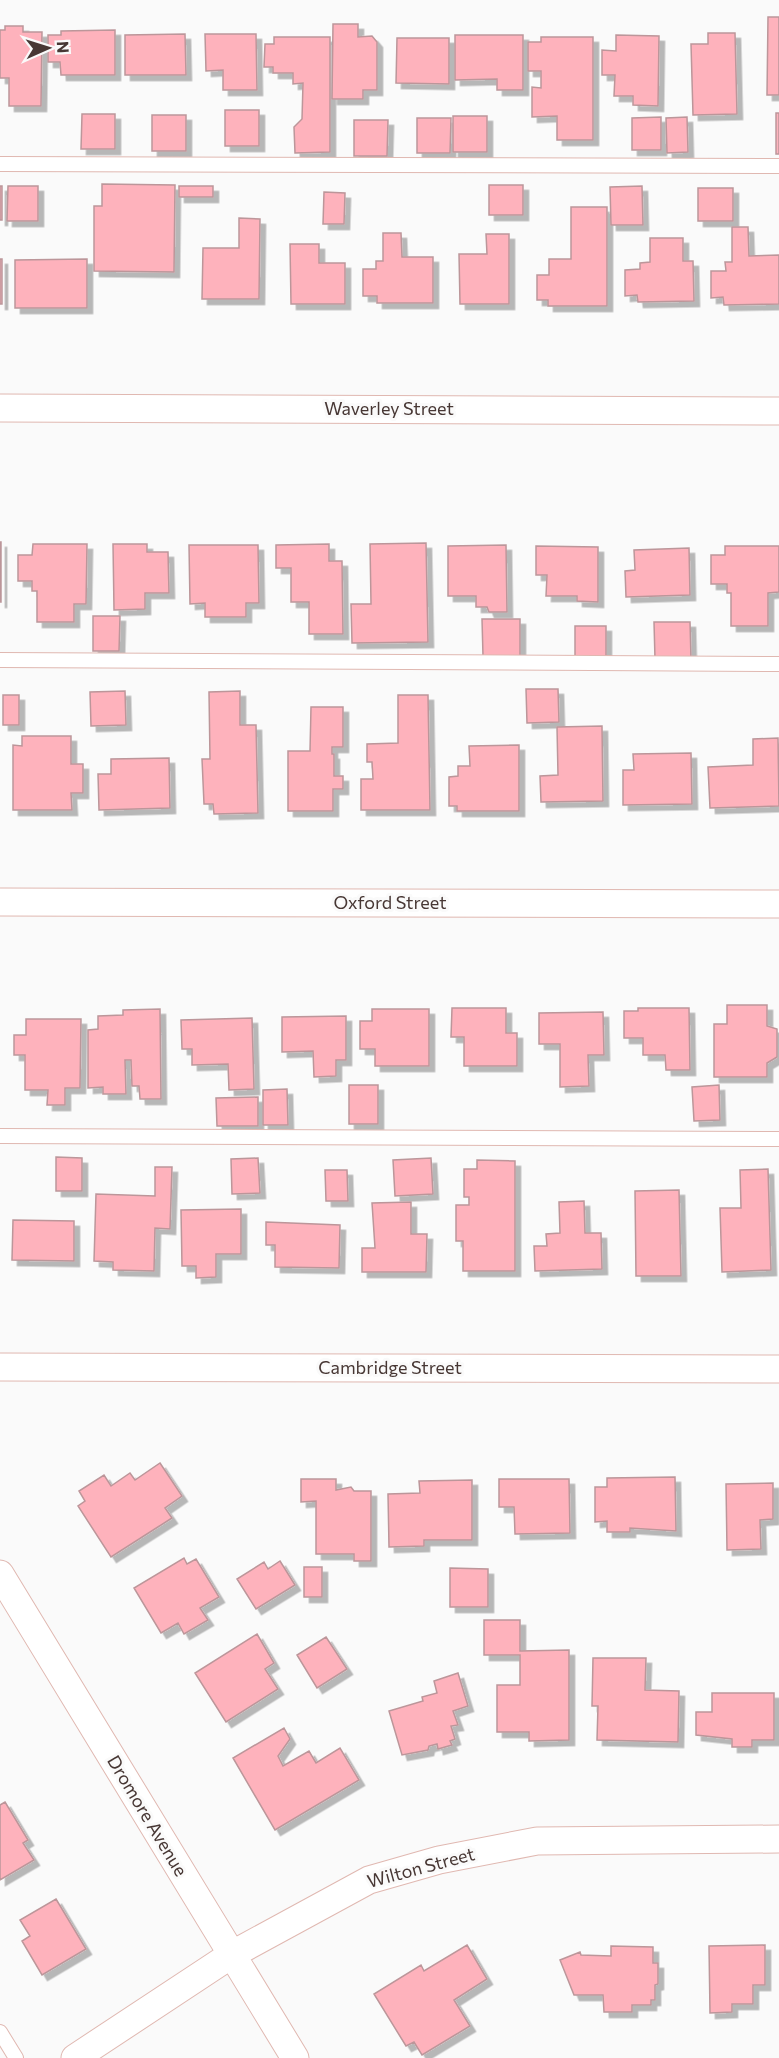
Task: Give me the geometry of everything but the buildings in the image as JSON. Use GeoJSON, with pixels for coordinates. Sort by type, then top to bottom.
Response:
{"type":"FeatureCollection","features":[{"type":"Feature","properties":{"kind":"street","name":"Waverley Street"},"geometry":{"type":"LineString","coordinates":[[0,408],[779,411]]}},
{"type":"Feature","properties":{"kind":"street","name":"Oxford Street"},"geometry":{"type":"LineString","coordinates":[[0,902],[779,904]]}},
{"type":"Feature","properties":{"kind":"street","name":"Cambridge Street"},"geometry":{"type":"LineString","coordinates":[[0,1367],[779,1369]]}},
{"type":"Feature","properties":{"kind":"street","name":"Dromore Avenue"},"geometry":{"type":"LineString","coordinates":[[0,1574],[295,2058]]}},
{"type":"Feature","properties":{"kind":"street","name":"Wilton Street"},"geometry":{"type":"LineString","coordinates":[[75,2058],[231,1955],[369,1880],[439,1860],[537,1842],[779,1839]]}},
{"type":"Feature","properties":{"kind":"lane"},"geometry":{"type":"LineString","coordinates":[[0,164],[779,166]]}},
{"type":"Feature","properties":{"kind":"lane"},"geometry":{"type":"LineString","coordinates":[[0,660],[779,664]]}},
{"type":"Feature","properties":{"kind":"lane"},"geometry":{"type":"LineString","coordinates":[[0,1136],[779,1138]]}},
{"type":"Feature","properties":{"kind":"lane"},"geometry":{"type":"LineString","coordinates":[[0,2032],[16,2058]]}}]}
